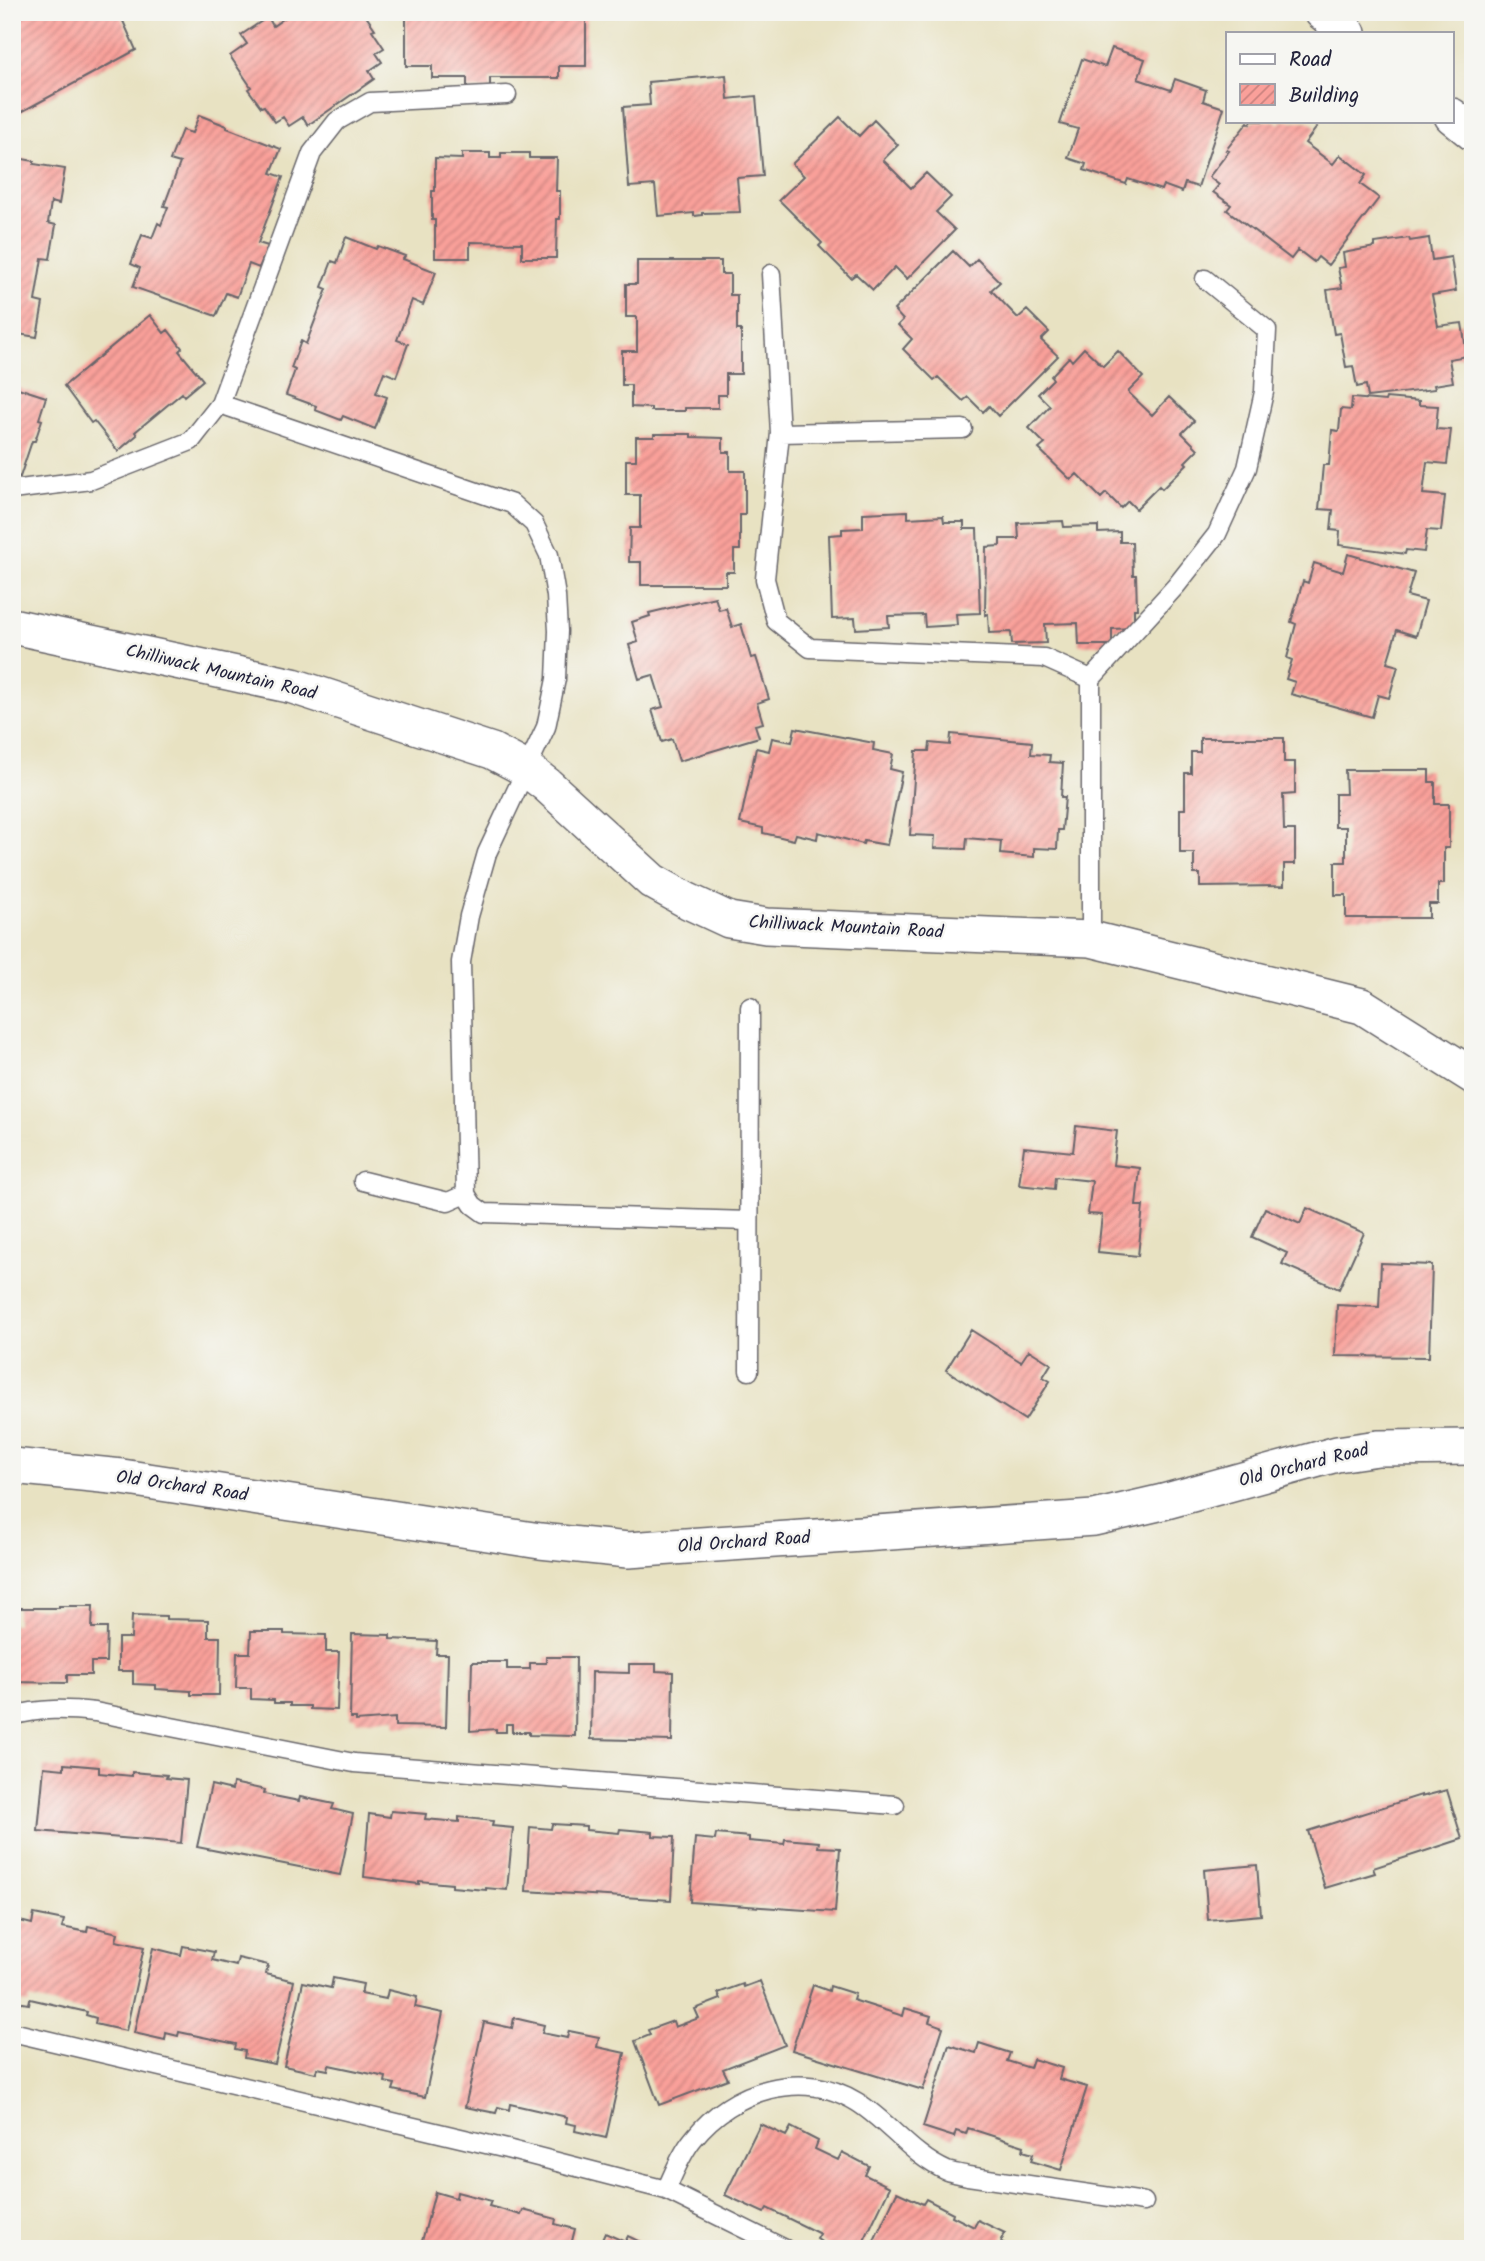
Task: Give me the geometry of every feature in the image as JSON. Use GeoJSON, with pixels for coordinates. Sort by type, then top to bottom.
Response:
{"type":"FeatureCollection","features":[{"type":"Feature","properties":{"kind":"street"},"geometry":{"type":"LineString","coordinates":[[1322,12],[1347,32]]}},
{"type":"Feature","properties":{"kind":"street"},"geometry":{"type":"LineString","coordinates":[[1454,118],[1473,132]]}},
{"type":"Feature","properties":{"kind":"street","name":"Chilliwack Mountain Road"},"geometry":{"type":"LineString","coordinates":[[12,626],[293,686],[492,751],[526,769],[547,785],[652,880],[729,920],[766,926],[1091,939],[1362,1006],[1473,1076]]}},
{"type":"Feature","properties":{"kind":"street","name":"Old Orchard Road"},"geometry":{"type":"LineString","coordinates":[[12,1466],[122,1477],[540,1541],[628,1550],[1094,1518],[1163,1502],[1337,1454],[1378,1448],[1473,1447]]}},
{"type":"Feature","properties":{"kind":"lane"},"geometry":{"type":"LineString","coordinates":[[12,490],[91,480],[191,441],[220,404],[312,153],[337,121],[370,102],[507,95]]}},
{"type":"Feature","properties":{"kind":"lane"},"geometry":{"type":"LineString","coordinates":[[771,274],[780,433],[765,579],[776,621],[810,648],[1044,658],[1091,680]]}},
{"type":"Feature","properties":{"kind":"lane"},"geometry":{"type":"LineString","coordinates":[[1091,939],[1091,680],[1176,586],[1217,534],[1247,468],[1264,392],[1267,330],[1205,279]]}},
{"type":"Feature","properties":{"kind":"lane"},"geometry":{"type":"LineString","coordinates":[[220,404],[512,504],[534,524],[549,555],[556,596],[558,631],[556,680],[547,727],[487,853],[469,916],[461,962],[466,1194],[473,1205],[484,1213],[749,1221]]}},
{"type":"Feature","properties":{"kind":"lane"},"geometry":{"type":"LineString","coordinates":[[780,433],[963,429]]}},
{"type":"Feature","properties":{"kind":"lane"},"geometry":{"type":"LineString","coordinates":[[749,1371],[750,1007]]}},
{"type":"Feature","properties":{"kind":"lane"},"geometry":{"type":"LineString","coordinates":[[363,1181],[448,1202],[466,1194]]}},
{"type":"Feature","properties":{"kind":"lane"},"geometry":{"type":"LineString","coordinates":[[12,1716],[61,1709],[95,1712],[354,1763],[895,1805]]}},
{"type":"Feature","properties":{"kind":"lane"},"geometry":{"type":"LineString","coordinates":[[12,2032],[507,2149],[666,2190],[785,2249]]}},
{"type":"Feature","properties":{"kind":"lane"},"geometry":{"type":"LineString","coordinates":[[666,2190],[692,2139],[712,2119],[740,2100],[771,2087],[799,2085],[828,2091],[857,2102],[947,2171],[1144,2202]]}},
{"type":"Feature","properties":{"kind":"building"},"geometry":{"type":"Polygon","coordinates":[[[21,12],[119,12],[136,50],[12,117],[12,17],[21,12]]]}},
{"type":"Feature","properties":{"kind":"building"},"geometry":{"type":"Polygon","coordinates":[[[293,12],[363,12],[384,48],[376,53],[382,62],[369,71],[374,79],[308,125],[303,117],[289,126],[283,117],[275,122],[264,106],[261,107],[230,56],[247,44],[241,35],[268,17],[273,26],[293,12]]]}},
{"type":"Feature","properties":{"kind":"building"},"geometry":{"type":"Polygon","coordinates":[[[406,12],[586,12],[586,66],[559,66],[559,78],[490,78],[490,89],[467,89],[467,78],[432,78],[432,66],[406,66],[406,12]]]}},
{"type":"Feature","properties":{"kind":"building"},"geometry":{"type":"Polygon","coordinates":[[[1112,48],[1145,59],[1138,79],[1171,90],[1175,79],[1206,90],[1203,101],[1224,108],[1198,187],[1185,183],[1182,192],[1163,185],[1161,190],[1128,179],[1126,184],[1084,170],[1086,164],[1068,158],[1078,129],[1060,124],[1082,59],[1105,67],[1112,48]]]}},
{"type":"Feature","properties":{"kind":"building"},"geometry":{"type":"Polygon","coordinates":[[[726,75],[728,99],[756,96],[763,176],[737,178],[740,212],[658,216],[655,185],[629,187],[623,107],[650,105],[648,82],[726,75]]]}},
{"type":"Feature","properties":{"kind":"building"},"geometry":{"type":"Polygon","coordinates":[[[199,115],[281,149],[271,173],[283,177],[258,243],[268,246],[259,268],[249,264],[237,297],[226,293],[216,316],[133,287],[140,268],[131,264],[142,235],[152,238],[158,223],[161,225],[168,207],[164,206],[180,163],[170,160],[182,130],[192,133],[199,115]]]}},
{"type":"Feature","properties":{"kind":"building"},"geometry":{"type":"Polygon","coordinates":[[[840,117],[859,136],[874,120],[898,145],[883,160],[911,188],[926,173],[951,197],[936,212],[955,230],[907,279],[895,267],[873,290],[856,274],[851,278],[819,246],[822,243],[779,200],[804,176],[792,164],[840,117]]]}},
{"type":"Feature","properties":{"kind":"building"},"geometry":{"type":"Polygon","coordinates":[[[1248,122],[1310,122],[1317,127],[1305,143],[1333,164],[1340,155],[1366,175],[1360,184],[1379,198],[1328,265],[1318,257],[1314,262],[1298,250],[1291,259],[1227,210],[1231,205],[1213,192],[1219,185],[1209,177],[1229,151],[1226,150],[1248,122]]]}},
{"type":"Feature","properties":{"kind":"building"},"geometry":{"type":"Polygon","coordinates":[[[462,153],[490,153],[490,158],[501,158],[501,153],[529,153],[529,158],[557,158],[556,191],[560,191],[560,219],[557,219],[556,258],[522,258],[522,243],[470,242],[470,258],[435,258],[432,191],[435,191],[435,158],[462,159],[462,153]]]}},
{"type":"Feature","properties":{"kind":"building"},"geometry":{"type":"Polygon","coordinates":[[[12,157],[65,169],[59,204],[51,202],[48,223],[56,225],[50,259],[42,258],[35,301],[43,303],[37,337],[12,333],[12,157]]]}},
{"type":"Feature","properties":{"kind":"building"},"geometry":{"type":"Polygon","coordinates":[[[346,237],[376,249],[378,246],[405,256],[403,259],[436,272],[423,305],[412,300],[397,340],[408,344],[396,377],[384,372],[376,393],[387,397],[375,429],[343,416],[341,420],[315,410],[316,406],[286,395],[295,370],[291,368],[301,341],[306,344],[327,289],[322,287],[332,261],[337,263],[346,237]]]}},
{"type":"Feature","properties":{"kind":"building"},"geometry":{"type":"Polygon","coordinates":[[[1409,238],[1410,241],[1429,238],[1432,260],[1451,257],[1456,291],[1432,295],[1438,326],[1462,323],[1467,356],[1449,359],[1453,382],[1434,385],[1435,389],[1368,397],[1366,385],[1357,387],[1353,366],[1346,367],[1340,333],[1334,334],[1327,290],[1342,288],[1338,268],[1345,267],[1343,253],[1375,247],[1375,243],[1409,238]]]}},
{"type":"Feature","properties":{"kind":"building"},"geometry":{"type":"Polygon","coordinates":[[[953,251],[969,267],[977,259],[1000,282],[991,290],[1018,318],[1027,310],[1049,332],[1041,340],[1058,356],[998,416],[989,406],[983,412],[968,397],[963,401],[938,377],[934,380],[903,349],[912,339],[898,325],[903,320],[894,310],[953,251]]]}},
{"type":"Feature","properties":{"kind":"building"},"geometry":{"type":"Polygon","coordinates":[[[637,261],[721,261],[721,274],[730,274],[730,295],[737,295],[737,330],[741,330],[741,374],[726,374],[726,395],[718,395],[718,408],[651,411],[651,408],[631,407],[631,385],[622,385],[622,351],[637,351],[637,317],[626,317],[626,284],[637,284],[637,261]]]}},
{"type":"Feature","properties":{"kind":"building"},"geometry":{"type":"Polygon","coordinates":[[[150,315],[164,333],[168,330],[182,348],[179,351],[203,380],[184,396],[182,393],[135,432],[137,435],[118,451],[94,421],[91,423],[64,386],[150,315]]]}},
{"type":"Feature","properties":{"kind":"building"},"geometry":{"type":"Polygon","coordinates":[[[1084,348],[1103,366],[1118,351],[1143,377],[1128,392],[1152,415],[1169,397],[1194,421],[1182,433],[1198,449],[1162,489],[1159,486],[1136,509],[1128,501],[1121,508],[1106,493],[1101,498],[1077,474],[1071,480],[1039,449],[1045,444],[1029,428],[1050,406],[1038,394],[1069,357],[1072,361],[1084,348]]]}},
{"type":"Feature","properties":{"kind":"building"},"geometry":{"type":"Polygon","coordinates":[[[12,386],[46,397],[39,419],[42,420],[20,477],[12,475],[12,386]]]}},
{"type":"Feature","properties":{"kind":"building"},"geometry":{"type":"Polygon","coordinates":[[[1352,398],[1419,401],[1419,405],[1438,406],[1436,429],[1451,430],[1447,464],[1427,462],[1423,494],[1445,496],[1441,531],[1427,530],[1424,552],[1406,550],[1405,554],[1339,545],[1340,531],[1331,530],[1333,510],[1319,509],[1323,465],[1329,465],[1332,430],[1339,431],[1341,409],[1351,410],[1352,398]]]}},
{"type":"Feature","properties":{"kind":"building"},"geometry":{"type":"Polygon","coordinates":[[[654,434],[691,434],[691,437],[723,438],[723,452],[730,452],[730,471],[745,471],[745,515],[740,515],[740,550],[734,550],[734,572],[726,572],[726,585],[641,585],[641,562],[629,562],[630,528],[640,528],[640,495],[626,495],[626,460],[636,460],[636,437],[654,437],[654,434]]]}},
{"type":"Feature","properties":{"kind":"building"},"geometry":{"type":"Polygon","coordinates":[[[908,511],[908,518],[943,516],[944,522],[964,522],[964,529],[977,529],[980,613],[956,614],[957,625],[925,627],[924,615],[888,616],[889,627],[856,629],[855,618],[832,619],[829,535],[842,534],[842,529],[863,528],[863,513],[908,511]]]}},
{"type":"Feature","properties":{"kind":"building"},"geometry":{"type":"Polygon","coordinates":[[[1063,521],[1064,527],[1098,526],[1098,533],[1120,532],[1120,542],[1132,542],[1137,609],[1134,609],[1134,628],[1112,629],[1112,645],[1079,645],[1078,623],[1045,624],[1046,643],[1012,644],[1011,632],[989,633],[988,614],[985,615],[986,547],[1000,546],[1000,539],[1019,539],[1018,523],[1063,521]]]}},
{"type":"Feature","properties":{"kind":"building"},"geometry":{"type":"Polygon","coordinates":[[[1348,554],[1414,573],[1407,596],[1426,601],[1416,636],[1397,630],[1387,663],[1398,666],[1389,698],[1378,695],[1372,717],[1291,694],[1295,682],[1286,679],[1292,660],[1287,658],[1296,624],[1291,622],[1303,581],[1308,583],[1314,563],[1343,572],[1348,554]]]}},
{"type":"Feature","properties":{"kind":"building"},"geometry":{"type":"Polygon","coordinates":[[[715,597],[719,610],[726,608],[732,627],[741,624],[751,658],[756,657],[769,699],[757,703],[763,723],[755,725],[759,737],[679,761],[672,739],[662,742],[652,710],[663,707],[653,675],[639,679],[629,645],[638,642],[632,622],[650,616],[649,613],[715,597]]]}},
{"type":"Feature","properties":{"kind":"building"},"geometry":{"type":"Polygon","coordinates":[[[795,728],[874,743],[873,750],[893,754],[890,769],[902,772],[887,845],[864,841],[863,844],[818,832],[817,839],[796,834],[794,840],[763,833],[763,828],[740,823],[756,748],[769,751],[772,738],[792,742],[795,728]]]}},
{"type":"Feature","properties":{"kind":"building"},"geometry":{"type":"Polygon","coordinates":[[[951,734],[1032,742],[1031,754],[1050,755],[1049,762],[1063,763],[1061,797],[1065,797],[1057,849],[1034,848],[1034,857],[1000,854],[1001,841],[967,838],[966,849],[934,848],[935,836],[910,835],[916,751],[929,751],[930,743],[950,745],[951,734]]]}},
{"type":"Feature","properties":{"kind":"building"},"geometry":{"type":"Polygon","coordinates":[[[1200,738],[1284,738],[1284,762],[1295,762],[1295,794],[1283,795],[1284,830],[1295,830],[1295,864],[1284,864],[1284,886],[1200,887],[1200,874],[1194,874],[1194,853],[1180,853],[1180,809],[1185,809],[1185,773],[1191,773],[1191,752],[1200,752],[1200,738]]]}},
{"type":"Feature","properties":{"kind":"building"},"geometry":{"type":"Polygon","coordinates":[[[1345,770],[1429,770],[1429,782],[1435,782],[1435,804],[1449,804],[1449,848],[1444,848],[1444,884],[1438,884],[1438,904],[1429,904],[1429,918],[1346,918],[1346,895],[1335,895],[1335,862],[1346,862],[1346,827],[1335,827],[1335,794],[1346,794],[1345,770]]]}},
{"type":"Feature","properties":{"kind":"building"},"geometry":{"type":"Polygon","coordinates":[[[1076,1126],[1117,1131],[1113,1165],[1140,1168],[1136,1206],[1143,1206],[1138,1256],[1098,1252],[1102,1215],[1088,1214],[1092,1181],[1055,1177],[1054,1189],[1019,1185],[1024,1147],[1073,1152],[1076,1126]]]}},
{"type":"Feature","properties":{"kind":"building"},"geometry":{"type":"Polygon","coordinates":[[[1265,1208],[1300,1224],[1307,1208],[1364,1233],[1339,1289],[1282,1264],[1287,1253],[1252,1237],[1265,1208]]]}},
{"type":"Feature","properties":{"kind":"building"},"geometry":{"type":"Polygon","coordinates":[[[1381,1263],[1432,1265],[1429,1357],[1335,1356],[1337,1305],[1379,1307],[1381,1263]]]}},
{"type":"Feature","properties":{"kind":"building"},"geometry":{"type":"Polygon","coordinates":[[[971,1330],[1021,1362],[1029,1350],[1051,1364],[1043,1377],[1050,1381],[1025,1420],[946,1370],[971,1330]]]}},
{"type":"Feature","properties":{"kind":"building"},"geometry":{"type":"Polygon","coordinates":[[[93,1606],[92,1628],[107,1628],[106,1662],[91,1662],[91,1675],[67,1675],[67,1683],[12,1682],[12,1624],[17,1624],[17,1608],[93,1606]]]}},
{"type":"Feature","properties":{"kind":"building"},"geometry":{"type":"Polygon","coordinates":[[[132,1615],[208,1620],[208,1637],[220,1637],[219,1695],[191,1695],[191,1691],[156,1689],[156,1685],[133,1684],[133,1671],[118,1671],[118,1638],[131,1638],[132,1615]]]}},
{"type":"Feature","properties":{"kind":"building"},"geometry":{"type":"Polygon","coordinates":[[[251,1631],[326,1635],[326,1652],[339,1652],[337,1710],[310,1709],[310,1706],[290,1706],[290,1703],[274,1703],[274,1700],[251,1699],[251,1688],[236,1688],[237,1653],[250,1653],[251,1631]]]}},
{"type":"Feature","properties":{"kind":"building"},"geometry":{"type":"Polygon","coordinates":[[[352,1634],[390,1635],[390,1639],[437,1641],[436,1654],[448,1654],[446,1727],[395,1726],[395,1718],[356,1721],[356,1718],[350,1718],[352,1634]]]}},
{"type":"Feature","properties":{"kind":"building"},"geometry":{"type":"Polygon","coordinates":[[[546,1657],[576,1657],[575,1736],[512,1732],[512,1724],[506,1724],[506,1732],[496,1732],[496,1729],[470,1731],[472,1662],[507,1662],[507,1669],[530,1669],[530,1663],[546,1663],[546,1657]]]}},
{"type":"Feature","properties":{"kind":"building"},"geometry":{"type":"Polygon","coordinates":[[[629,1664],[656,1664],[656,1671],[673,1672],[672,1741],[591,1739],[592,1672],[629,1673],[629,1664]]]}},
{"type":"Feature","properties":{"kind":"building"},"geometry":{"type":"Polygon","coordinates":[[[64,1764],[99,1767],[99,1773],[132,1776],[132,1772],[187,1780],[181,1843],[38,1831],[44,1767],[64,1769],[64,1764]]]}},
{"type":"Feature","properties":{"kind":"building"},"geometry":{"type":"Polygon","coordinates":[[[233,1783],[265,1790],[264,1794],[299,1801],[300,1797],[334,1804],[332,1809],[353,1814],[340,1875],[197,1847],[211,1785],[232,1790],[233,1783]]]}},
{"type":"Feature","properties":{"kind":"building"},"geometry":{"type":"Polygon","coordinates":[[[1447,1790],[1462,1839],[1373,1868],[1375,1873],[1325,1888],[1308,1831],[1421,1795],[1447,1790]]]}},
{"type":"Feature","properties":{"kind":"building"},"geometry":{"type":"Polygon","coordinates":[[[391,1811],[426,1814],[425,1819],[459,1822],[459,1817],[493,1821],[492,1826],[513,1828],[507,1890],[364,1877],[369,1814],[390,1817],[391,1811]]]}},
{"type":"Feature","properties":{"kind":"building"},"geometry":{"type":"Polygon","coordinates":[[[552,1824],[586,1826],[586,1830],[619,1833],[620,1829],[653,1832],[653,1836],[674,1837],[671,1900],[526,1891],[530,1827],[551,1829],[552,1824]]]}},
{"type":"Feature","properties":{"kind":"building"},"geometry":{"type":"Polygon","coordinates":[[[716,1834],[749,1837],[749,1841],[784,1844],[785,1839],[819,1842],[818,1847],[840,1848],[835,1912],[690,1902],[695,1838],[715,1840],[716,1834]]]}},
{"type":"Feature","properties":{"kind":"building"},"geometry":{"type":"Polygon","coordinates":[[[1257,1865],[1261,1915],[1208,1920],[1204,1870],[1257,1865]]]}},
{"type":"Feature","properties":{"kind":"building"},"geometry":{"type":"Polygon","coordinates":[[[34,1914],[64,1920],[62,1927],[87,1932],[88,1926],[118,1933],[116,1941],[144,1947],[126,2031],[95,2024],[96,2018],[86,2015],[87,2012],[30,1999],[29,2004],[17,2002],[16,2007],[12,2006],[12,1919],[32,1924],[34,1914]]]}},
{"type":"Feature","properties":{"kind":"building"},"geometry":{"type":"Polygon","coordinates":[[[183,1946],[214,1952],[212,1960],[236,1966],[238,1958],[268,1965],[266,1974],[294,1981],[275,2064],[244,2058],[245,2051],[235,2049],[236,2044],[179,2032],[178,2036],[166,2033],[165,2040],[134,2033],[153,1948],[181,1955],[183,1946]]]}},
{"type":"Feature","properties":{"kind":"building"},"geometry":{"type":"Polygon","coordinates":[[[333,1978],[363,1984],[361,1994],[386,1999],[388,1990],[417,1997],[415,2007],[443,2013],[425,2097],[393,2090],[395,2084],[385,2082],[386,2077],[329,2065],[328,2070],[317,2068],[316,2073],[284,2066],[303,1982],[331,1988],[333,1978]]]}},
{"type":"Feature","properties":{"kind":"building"},"geometry":{"type":"Polygon","coordinates":[[[760,1981],[785,2045],[723,2069],[728,2079],[659,2105],[635,2041],[650,2035],[648,2030],[673,2021],[675,2027],[699,2018],[695,2009],[721,1999],[718,1993],[760,1981]]]}},
{"type":"Feature","properties":{"kind":"building"},"geometry":{"type":"Polygon","coordinates":[[[813,1985],[829,1991],[830,1986],[855,1994],[853,2000],[903,2016],[905,2008],[931,2016],[929,2022],[943,2027],[923,2090],[792,2050],[813,1985]]]}},
{"type":"Feature","properties":{"kind":"building"},"geometry":{"type":"Polygon","coordinates":[[[514,2018],[544,2025],[542,2033],[567,2038],[569,2031],[599,2037],[597,2047],[625,2053],[606,2138],[575,2131],[576,2125],[566,2123],[567,2117],[510,2104],[509,2110],[498,2107],[496,2113],[465,2107],[484,2022],[512,2028],[514,2018]]]}},
{"type":"Feature","properties":{"kind":"building"},"geometry":{"type":"Polygon","coordinates":[[[979,2043],[1010,2053],[1007,2061],[1030,2068],[1033,2059],[1062,2068],[1059,2079],[1087,2087],[1061,2170],[1031,2161],[1033,2154],[1023,2151],[1024,2146],[968,2128],[966,2134],[956,2131],[954,2137],[923,2127],[949,2045],[976,2053],[979,2043]]]}},
{"type":"Feature","properties":{"kind":"building"},"geometry":{"type":"Polygon","coordinates":[[[760,2124],[786,2136],[791,2127],[818,2141],[815,2149],[838,2160],[842,2152],[869,2166],[865,2175],[890,2187],[860,2249],[832,2249],[817,2239],[820,2234],[767,2208],[764,2213],[725,2195],[760,2124]]]}},
{"type":"Feature","properties":{"kind":"building"},"geometry":{"type":"Polygon","coordinates":[[[435,2192],[456,2198],[457,2192],[491,2201],[489,2206],[521,2215],[523,2210],[556,2219],[555,2224],[575,2229],[570,2249],[420,2249],[435,2192]]]}},
{"type":"Feature","properties":{"kind":"building"},"geometry":{"type":"Polygon","coordinates":[[[897,2192],[923,2204],[926,2199],[974,2227],[978,2220],[1005,2233],[1001,2242],[1014,2249],[870,2249],[897,2192]]]}},
{"type":"Feature","properties":{"kind":"building"},"geometry":{"type":"Polygon","coordinates":[[[605,2233],[625,2242],[628,2236],[655,2249],[598,2249],[605,2233]]]}}]}
